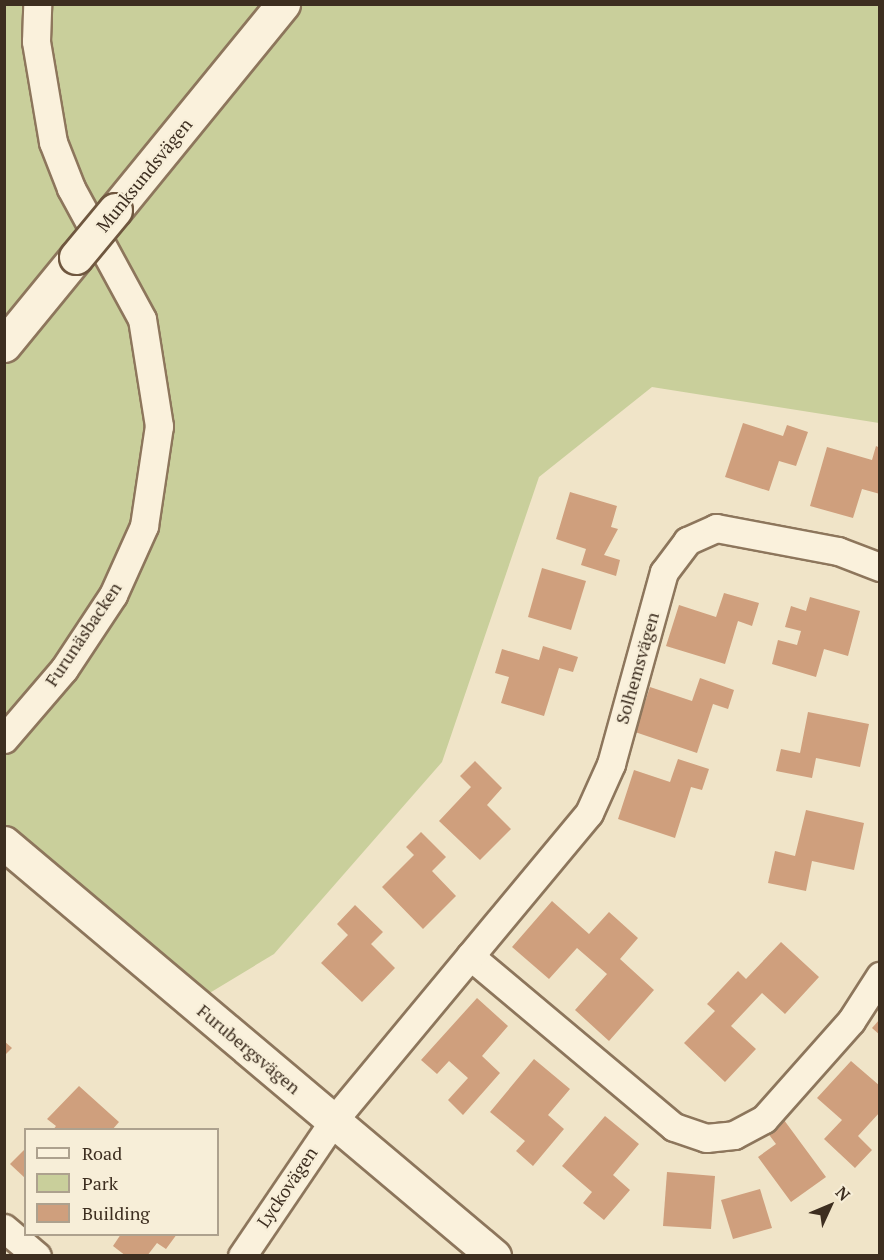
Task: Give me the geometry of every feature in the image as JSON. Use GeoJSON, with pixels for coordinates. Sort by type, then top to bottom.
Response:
{"type":"FeatureCollection","features":[{"type":"Feature","properties":{"kind":"street","name":"Furunäsbacken"},"geometry":{"type":"LineString","coordinates":[[4,739],[64,669],[113,595],[144,526],[159,426],[142,319],[70,188],[53,142],[37,51],[37,4]]}},
{"type":"Feature","properties":{"kind":"street","name":"Munksundsvägen"},"geometry":{"type":"LineString","coordinates":[[4,345],[283,4]]}},
{"type":"Feature","properties":{"kind":"street","name":"Solhemsvägen"},"geometry":{"type":"LineString","coordinates":[[334,1120],[589,813],[611,764],[664,572],[687,542],[716,528],[838,551],[879,567]]}},
{"type":"Feature","properties":{"kind":"street","name":"Furubergsvägen"},"geometry":{"type":"LineString","coordinates":[[4,843],[494,1256]]}},
{"type":"Feature","properties":{"kind":"street"},"geometry":{"type":"LineString","coordinates":[[470,956],[674,1127],[706,1138],[734,1135],[764,1119],[851,1021],[879,976]]}},
{"type":"Feature","properties":{"kind":"street","name":"Lyckovägen"},"geometry":{"type":"LineString","coordinates":[[242,1256],[334,1120]]}},
{"type":"Feature","properties":{"kind":"street"},"geometry":{"type":"LineString","coordinates":[[4,1228],[37,1256]]}},
{"type":"Feature","properties":{"kind":"green space"},"geometry":{"type":"Polygon","coordinates":[[[4,5],[879,5],[879,423],[652,387],[539,477],[442,762],[274,954],[193,1003],[5,847],[4,5]]]}},
{"type":"Feature","properties":{"kind":"building"},"geometry":{"type":"Polygon","coordinates":[[[743,423],[783,436],[787,425],[808,432],[796,466],[779,461],[769,491],[725,477],[743,423]]]}},
{"type":"Feature","properties":{"kind":"building"},"geometry":{"type":"Polygon","coordinates":[[[876,446],[880,448],[880,494],[862,489],[853,518],[810,506],[827,447],[872,460],[876,446]]]}},
{"type":"Feature","properties":{"kind":"building"},"geometry":{"type":"Polygon","coordinates":[[[570,492],[617,506],[611,527],[618,529],[604,555],[620,560],[616,576],[581,565],[586,549],[556,539],[570,492]]]}},
{"type":"Feature","properties":{"kind":"building"},"geometry":{"type":"Polygon","coordinates":[[[542,568],[586,581],[571,630],[528,617],[542,568]]]}},
{"type":"Feature","properties":{"kind":"building"},"geometry":{"type":"Polygon","coordinates":[[[724,593],[759,603],[752,626],[738,621],[725,664],[666,646],[679,605],[716,617],[724,593]]]}},
{"type":"Feature","properties":{"kind":"building"},"geometry":{"type":"Polygon","coordinates":[[[810,597],[860,611],[848,656],[824,649],[816,677],[772,664],[778,640],[797,645],[801,631],[785,627],[791,606],[806,611],[810,597]]]}},
{"type":"Feature","properties":{"kind":"building"},"geometry":{"type":"Polygon","coordinates":[[[543,646],[578,657],[573,672],[559,668],[544,716],[501,703],[509,677],[495,673],[502,649],[539,660],[543,646]]]}},
{"type":"Feature","properties":{"kind":"building"},"geometry":{"type":"Polygon","coordinates":[[[700,678],[734,690],[728,709],[713,704],[697,753],[635,732],[650,687],[692,701],[700,678]]]}},
{"type":"Feature","properties":{"kind":"building"},"geometry":{"type":"Polygon","coordinates":[[[808,712],[869,724],[860,767],[816,758],[812,778],[776,771],[781,749],[800,753],[808,712]]]}},
{"type":"Feature","properties":{"kind":"building"},"geometry":{"type":"Polygon","coordinates":[[[678,759],[709,769],[702,790],[691,787],[675,838],[618,819],[634,770],[670,782],[678,759]]]}},
{"type":"Feature","properties":{"kind":"building"},"geometry":{"type":"Polygon","coordinates":[[[475,761],[502,788],[487,805],[511,829],[480,860],[439,821],[471,787],[460,776],[475,761]]]}},
{"type":"Feature","properties":{"kind":"building"},"geometry":{"type":"Polygon","coordinates":[[[806,810],[864,823],[854,870],[812,861],[806,891],[768,883],[775,851],[795,856],[806,810]]]}},
{"type":"Feature","properties":{"kind":"building"},"geometry":{"type":"Polygon","coordinates":[[[421,832],[446,857],[432,871],[456,896],[423,929],[382,887],[414,855],[406,847],[421,832]]]}},
{"type":"Feature","properties":{"kind":"building"},"geometry":{"type":"Polygon","coordinates":[[[552,901],[589,934],[609,912],[638,938],[620,959],[654,990],[609,1041],[575,1010],[607,974],[577,948],[549,979],[512,947],[552,901]]]}},
{"type":"Feature","properties":{"kind":"building"},"geometry":{"type":"Polygon","coordinates":[[[355,905],[383,932],[371,944],[395,968],[362,1002],[321,963],[348,935],[337,924],[355,905]]]}},
{"type":"Feature","properties":{"kind":"building"},"geometry":{"type":"Polygon","coordinates":[[[781,942],[819,977],[785,1014],[762,993],[731,1026],[756,1049],[725,1082],[684,1043],[715,1011],[707,1004],[738,971],[746,979],[781,942]]]}},
{"type":"Feature","properties":{"kind":"building"},"geometry":{"type":"Polygon","coordinates":[[[477,998],[508,1026],[482,1056],[500,1073],[463,1115],[448,1100],[468,1078],[449,1061],[437,1074],[421,1060],[477,998]]]}},
{"type":"Feature","properties":{"kind":"building"},"geometry":{"type":"Polygon","coordinates":[[[880,1019],[880,1035],[872,1028],[880,1019]]]}},
{"type":"Feature","properties":{"kind":"building"},"geometry":{"type":"Polygon","coordinates":[[[4,1041],[12,1048],[4,1056],[4,1041]]]}},
{"type":"Feature","properties":{"kind":"building"},"geometry":{"type":"Polygon","coordinates":[[[534,1059],[570,1089],[548,1115],[564,1129],[533,1166],[516,1151],[525,1141],[490,1112],[534,1059]]]}},
{"type":"Feature","properties":{"kind":"building"},"geometry":{"type":"Polygon","coordinates":[[[851,1061],[880,1086],[880,1112],[858,1136],[872,1150],[855,1168],[824,1139],[842,1120],[817,1098],[851,1061]]]}},
{"type":"Feature","properties":{"kind":"building"},"geometry":{"type":"Polygon","coordinates":[[[79,1086],[119,1122],[114,1128],[54,1128],[56,1126],[47,1119],[79,1086]]]}},
{"type":"Feature","properties":{"kind":"building"},"geometry":{"type":"Polygon","coordinates":[[[605,1116],[639,1144],[613,1175],[630,1190],[604,1220],[583,1203],[592,1192],[562,1166],[605,1116]]]}},
{"type":"Feature","properties":{"kind":"building"},"geometry":{"type":"Polygon","coordinates":[[[784,1120],[826,1177],[791,1202],[758,1157],[776,1144],[767,1132],[784,1120]]]}},
{"type":"Feature","properties":{"kind":"building"},"geometry":{"type":"Polygon","coordinates":[[[24,1150],[24,1177],[10,1164],[24,1150]]]}},
{"type":"Feature","properties":{"kind":"building"},"geometry":{"type":"Polygon","coordinates":[[[667,1172],[715,1176],[711,1229],[663,1226],[667,1172]]]}},
{"type":"Feature","properties":{"kind":"building"},"geometry":{"type":"Polygon","coordinates":[[[760,1189],[772,1228],[733,1239],[721,1200],[760,1189]]]}},
{"type":"Feature","properties":{"kind":"building"},"geometry":{"type":"Polygon","coordinates":[[[120,1236],[176,1236],[166,1249],[157,1243],[147,1256],[126,1256],[113,1246],[120,1236]]]}}]}
